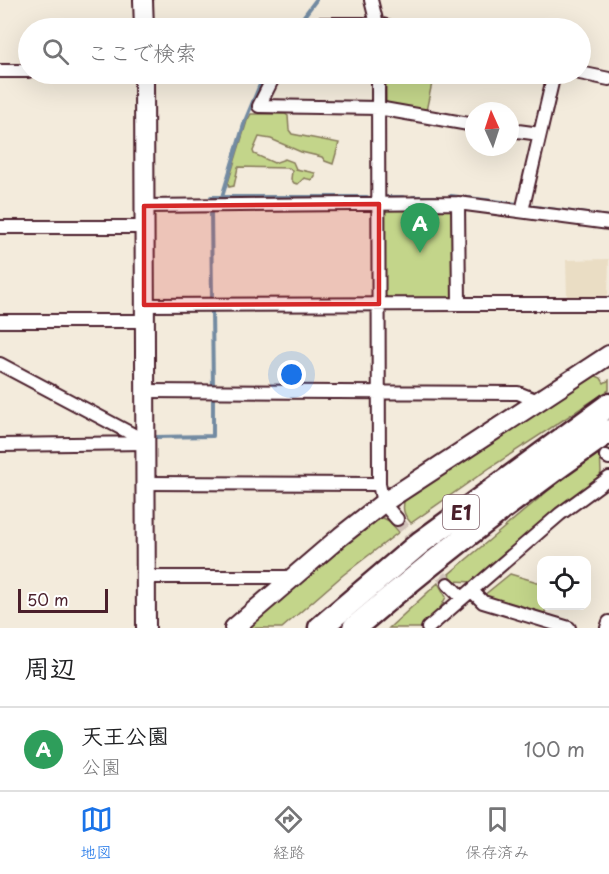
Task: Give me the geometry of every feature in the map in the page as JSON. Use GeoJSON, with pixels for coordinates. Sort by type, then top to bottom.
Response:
{"type":"FeatureCollection","features":[{"type":"Feature","properties":{"kind":"highway","name":"E1"},"geometry":{"type":"LineString","coordinates":[[320,628],[420,543],[609,405]]}},
{"type":"Feature","properties":{"kind":"highway","name":"E1"},"geometry":{"type":"LineString","coordinates":[[354,628],[428,565],[519,494],[609,431]]}},
{"type":"Feature","properties":{"kind":"street"},"geometry":{"type":"LineString","coordinates":[[143,0],[144,18]]}},
{"type":"Feature","properties":{"kind":"street"},"geometry":{"type":"LineString","coordinates":[[371,0],[376,18]]}},
{"type":"Feature","properties":{"kind":"street"},"geometry":{"type":"LineString","coordinates":[[0,71],[18,70]]}},
{"type":"Feature","properties":{"kind":"street"},"geometry":{"type":"LineString","coordinates":[[591,75],[609,79]]}},
{"type":"Feature","properties":{"kind":"street"},"geometry":{"type":"LineString","coordinates":[[144,84],[146,628]]}},
{"type":"Feature","properties":{"kind":"street"},"geometry":{"type":"LineString","coordinates":[[270,84],[259,106],[378,108],[465,123]]}},
{"type":"Feature","properties":{"kind":"street"},"geometry":{"type":"LineString","coordinates":[[378,84],[379,484],[383,503],[397,519]]}},
{"type":"Feature","properties":{"kind":"street"},"geometry":{"type":"LineString","coordinates":[[522,211],[552,84]]}},
{"type":"Feature","properties":{"kind":"street"},"geometry":{"type":"LineString","coordinates":[[519,131],[540,134]]}},
{"type":"Feature","properties":{"kind":"street"},"geometry":{"type":"LineString","coordinates":[[144,206],[458,203],[609,223]]}},
{"type":"Feature","properties":{"kind":"street"},"geometry":{"type":"LineString","coordinates":[[458,203],[459,304]]}},
{"type":"Feature","properties":{"kind":"street"},"geometry":{"type":"LineString","coordinates":[[0,227],[144,227]]}},
{"type":"Feature","properties":{"kind":"street"},"geometry":{"type":"LineString","coordinates":[[0,321],[379,304],[609,304]]}},
{"type":"Feature","properties":{"kind":"street"},"geometry":{"type":"LineString","coordinates":[[234,628],[383,503],[609,355]]}},
{"type":"Feature","properties":{"kind":"street"},"geometry":{"type":"LineString","coordinates":[[0,364],[145,443]]}},
{"type":"Feature","properties":{"kind":"street"},"geometry":{"type":"LineString","coordinates":[[145,391],[518,393],[538,401]]}},
{"type":"Feature","properties":{"kind":"street"},"geometry":{"type":"LineString","coordinates":[[0,445],[145,443]]}},
{"type":"Feature","properties":{"kind":"street"},"geometry":{"type":"LineString","coordinates":[[429,628],[560,514],[609,478]]}},
{"type":"Feature","properties":{"kind":"street"},"geometry":{"type":"LineString","coordinates":[[145,483],[379,484]]}},
{"type":"Feature","properties":{"kind":"street"},"geometry":{"type":"LineString","coordinates":[[145,577],[292,577]]}},
{"type":"Feature","properties":{"kind":"street"},"geometry":{"type":"LineString","coordinates":[[448,584],[483,602],[569,628]]}},
{"type":"Feature","properties":{"kind":"street"},"geometry":{"type":"LineString","coordinates":[[607,628],[609,622]]}},
{"type":"Feature","properties":{"kind":"highlighted area"},"geometry":{"type":"Polygon","coordinates":[[[379,204],[379,304],[144,305],[144,206],[379,204]]]}},
{"type":"Feature","properties":{"kind":"shaded area"},"geometry":{"type":"Polygon","coordinates":[[[609,259],[608,294],[605,298],[567,299],[566,260],[609,259]]]}},
{"type":"Feature","properties":{"kind":"green space"},"geometry":{"type":"Polygon","coordinates":[[[386,84],[432,84],[426,111],[389,104],[386,101],[386,84]]]}},
{"type":"Feature","properties":{"kind":"green space"},"geometry":{"type":"Polygon","coordinates":[[[251,114],[285,114],[288,116],[289,130],[292,134],[339,143],[333,164],[322,157],[259,137],[253,151],[254,154],[274,163],[285,159],[293,162],[296,169],[315,173],[315,176],[312,180],[304,178],[298,184],[291,179],[292,171],[289,168],[238,167],[234,186],[229,187],[228,183],[251,114]]]}},
{"type":"Feature","properties":{"kind":"green space"},"geometry":{"type":"Polygon","coordinates":[[[391,207],[451,209],[454,212],[455,294],[451,298],[388,298],[385,296],[385,212],[391,207]]]}},
{"type":"Feature","properties":{"kind":"green space"},"geometry":{"type":"Polygon","coordinates":[[[594,375],[601,378],[604,383],[609,380],[609,390],[491,467],[411,523],[408,520],[404,511],[405,497],[594,375]]]}},
{"type":"Feature","properties":{"kind":"green space"},"geometry":{"type":"Polygon","coordinates":[[[600,451],[600,476],[473,582],[454,581],[449,574],[568,474],[600,451]]]}},
{"type":"Feature","properties":{"kind":"green space"},"geometry":{"type":"Polygon","coordinates":[[[383,518],[399,532],[343,575],[282,628],[246,628],[375,519],[383,518]]]}},
{"type":"Feature","properties":{"kind":"green space"},"geometry":{"type":"Polygon","coordinates":[[[510,574],[537,582],[537,610],[546,610],[544,615],[483,596],[510,574]]]}},
{"type":"Feature","properties":{"kind":"green space"},"geometry":{"type":"Polygon","coordinates":[[[438,583],[446,597],[438,612],[420,628],[389,628],[438,583]]]}},
{"type":"Feature","properties":{"kind":"waterway"},"geometry":{"type":"LineString","coordinates":[[302,18],[316,0]]}},
{"type":"Feature","properties":{"kind":"waterway"},"geometry":{"type":"LineString","coordinates":[[222,197],[245,121],[260,84]]}},
{"type":"Feature","properties":{"kind":"waterway"},"geometry":{"type":"LineString","coordinates":[[451,196],[518,204]]}},
{"type":"Feature","properties":{"kind":"waterway"},"geometry":{"type":"LineString","coordinates":[[211,199],[211,197],[367,197]]}},
{"type":"Feature","properties":{"kind":"waterway"},"geometry":{"type":"LineString","coordinates":[[387,197],[403,197]]}},
{"type":"Feature","properties":{"kind":"waterway"},"geometry":{"type":"LineString","coordinates":[[413,197],[436,197]]}},
{"type":"Feature","properties":{"kind":"waterway"},"geometry":{"type":"LineString","coordinates":[[528,206],[609,217]]}},
{"type":"Feature","properties":{"kind":"waterway"},"geometry":{"type":"LineString","coordinates":[[211,209],[212,300]]}},
{"type":"Feature","properties":{"kind":"waterway"},"geometry":{"type":"LineString","coordinates":[[212,310],[213,388]]}},
{"type":"Feature","properties":{"kind":"waterway"},"geometry":{"type":"LineString","coordinates":[[154,441],[154,437],[213,436],[213,398]]}},
{"type":"Feature","properties":{"kind":"tunnel"},"geometry":{"type":"LineString","coordinates":[[397,519],[448,584]]}},
{"type":"Feature","properties":{"kind":"place","name":"天王公園"},"geometry":{"type":"Point","coordinates":[420,253]}}]}
